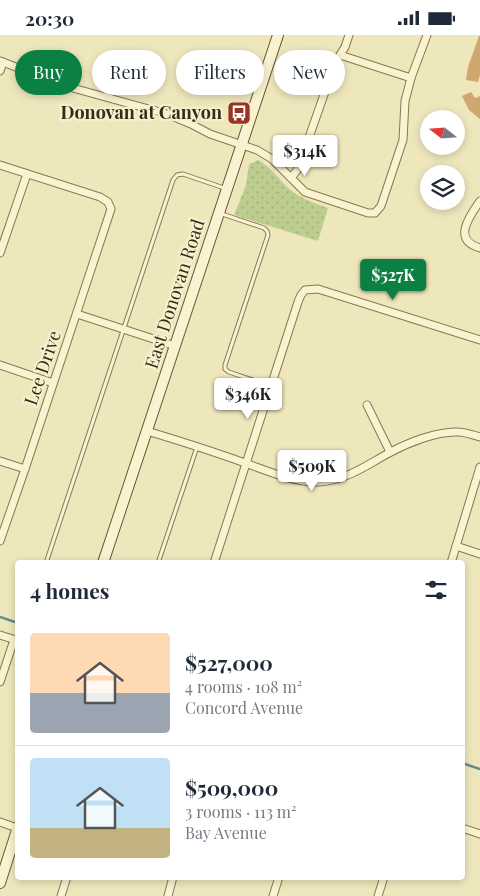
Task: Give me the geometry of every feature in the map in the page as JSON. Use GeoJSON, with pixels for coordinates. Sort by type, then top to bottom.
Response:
{"type":"FeatureCollection","features":[{"type":"Feature","properties":{"kind":"street","name":"East Donovan Road"},"geometry":{"type":"LineString","coordinates":[[104,560],[278,35]]}},
{"type":"Feature","properties":{"kind":"street"},"geometry":{"type":"LineString","coordinates":[[343,50],[349,35]]}},
{"type":"Feature","properties":{"kind":"street"},"geometry":{"type":"LineString","coordinates":[[0,71],[2,61],[69,87],[167,114],[210,134],[257,150],[272,159],[306,192],[368,213],[375,213],[381,206],[403,140],[405,101],[427,35]]}},
{"type":"Feature","properties":{"kind":"street"},"geometry":{"type":"LineString","coordinates":[[345,57],[412,78]]}},
{"type":"Feature","properties":{"kind":"street"},"geometry":{"type":"LineString","coordinates":[[291,178],[298,169],[324,95]]}},
{"type":"Feature","properties":{"kind":"street"},"geometry":{"type":"LineString","coordinates":[[0,165],[27,173],[0,253]]}},
{"type":"Feature","properties":{"kind":"street","name":"Lee Drive"},"geometry":{"type":"LineString","coordinates":[[0,541],[111,209],[109,204],[100,197],[27,173]]}},
{"type":"Feature","properties":{"kind":"street"},"geometry":{"type":"LineString","coordinates":[[480,201],[465,226],[464,237],[475,247],[480,248]]}},
{"type":"Feature","properties":{"kind":"street"},"geometry":{"type":"LineString","coordinates":[[215,560],[298,302],[305,291],[318,289],[480,340]]}},
{"type":"Feature","properties":{"kind":"street"},"geometry":{"type":"LineString","coordinates":[[77,314],[175,346]]}},
{"type":"Feature","properties":{"kind":"street"},"geometry":{"type":"LineString","coordinates":[[0,365],[53,383]]}},
{"type":"Feature","properties":{"kind":"street"},"geometry":{"type":"LineString","coordinates":[[367,405],[390,452]]}},
{"type":"Feature","properties":{"kind":"street"},"geometry":{"type":"LineString","coordinates":[[147,431],[279,475],[302,481],[318,482],[350,475],[390,452],[426,437],[459,431],[480,437]]}},
{"type":"Feature","properties":{"kind":"street"},"geometry":{"type":"LineString","coordinates":[[0,461],[25,469]]}},
{"type":"Feature","properties":{"kind":"street"},"geometry":{"type":"LineString","coordinates":[[452,560],[480,467]]}},
{"type":"Feature","properties":{"kind":"street"},"geometry":{"type":"LineString","coordinates":[[456,546],[480,554]]}},
{"type":"Feature","properties":{"kind":"street"},"geometry":{"type":"LineString","coordinates":[[0,635],[15,640]]}},
{"type":"Feature","properties":{"kind":"street"},"geometry":{"type":"LineString","coordinates":[[0,682],[15,643]]}},
{"type":"Feature","properties":{"kind":"street"},"geometry":{"type":"LineString","coordinates":[[0,822],[15,826]]}},
{"type":"Feature","properties":{"kind":"street"},"geometry":{"type":"LineString","coordinates":[[465,829],[480,834]]}},
{"type":"Feature","properties":{"kind":"street"},"geometry":{"type":"LineString","coordinates":[[0,880],[15,833]]}},
{"type":"Feature","properties":{"kind":"street"},"geometry":{"type":"LineString","coordinates":[[61,896],[66,880]]}},
{"type":"Feature","properties":{"kind":"street"},"geometry":{"type":"LineString","coordinates":[[168,896],[172,880]]}},
{"type":"Feature","properties":{"kind":"street"},"geometry":{"type":"LineString","coordinates":[[273,896],[278,880]]}},
{"type":"Feature","properties":{"kind":"street"},"geometry":{"type":"LineString","coordinates":[[378,896],[383,880]]}},
{"type":"Feature","properties":{"kind":"lane"},"geometry":{"type":"LineString","coordinates":[[47,560],[173,180],[177,175],[183,175],[227,189]]}},
{"type":"Feature","properties":{"kind":"lane"},"geometry":{"type":"LineString","coordinates":[[219,213],[264,228],[267,231],[268,235],[225,369],[270,386]]}},
{"type":"Feature","properties":{"kind":"lane"},"geometry":{"type":"LineString","coordinates":[[159,560],[197,447]]}},
{"type":"Feature","properties":{"kind":"green space"},"geometry":{"type":"Polygon","coordinates":[[[258,160],[271,169],[293,192],[328,208],[318,241],[234,215],[246,185],[249,164],[258,160]]]}},
{"type":"Feature","properties":{"kind":"building"},"geometry":{"type":"Polygon","coordinates":[[[479,36],[480,75],[478,82],[466,80],[468,67],[479,36]]]}},
{"type":"Feature","properties":{"kind":"building"},"geometry":{"type":"Polygon","coordinates":[[[471,92],[475,98],[480,96],[480,119],[469,110],[462,96],[471,92]]]}},
{"type":"Feature","properties":{"kind":"waterway"},"geometry":{"type":"LineString","coordinates":[[0,617],[15,622]]}},
{"type":"Feature","properties":{"kind":"waterway"},"geometry":{"type":"LineString","coordinates":[[465,764],[480,769]]}},
{"type":"Feature","properties":{"kind":"place","name":"Donovan at Canyon"},"geometry":{"type":"Point","coordinates":[239,113]}}]}
